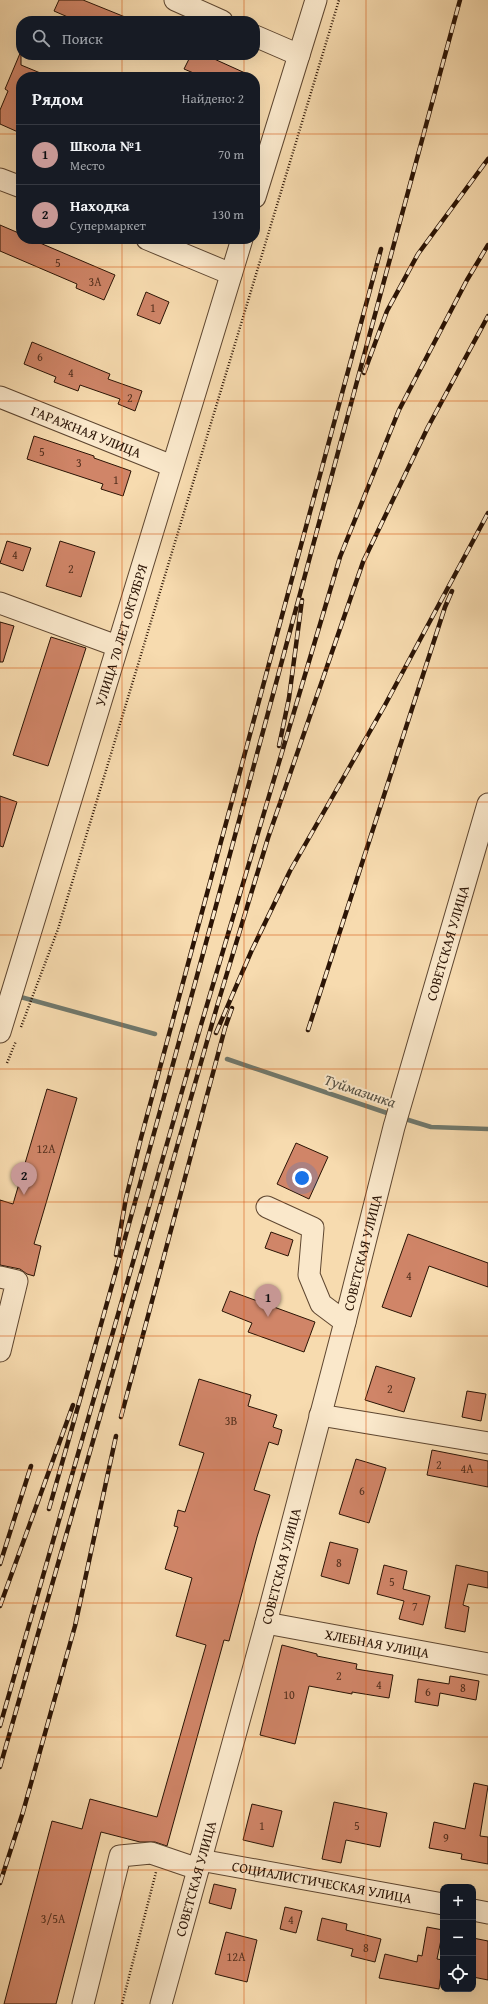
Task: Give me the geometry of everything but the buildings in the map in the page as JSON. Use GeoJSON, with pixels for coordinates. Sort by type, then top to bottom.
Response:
{"type":"FeatureCollection","features":[{"type":"Feature","properties":{"kind":"street"},"geometry":{"type":"LineString","coordinates":[[175,0],[211,16]]}},
{"type":"Feature","properties":{"kind":"street"},"geometry":{"type":"LineString","coordinates":[[260,181],[316,0]]}},
{"type":"Feature","properties":{"kind":"street"},"geometry":{"type":"LineString","coordinates":[[260,38],[299,55]]}},
{"type":"Feature","properties":{"kind":"street"},"geometry":{"type":"LineString","coordinates":[[0,179],[16,185]]}},
{"type":"Feature","properties":{"kind":"street"},"geometry":{"type":"LineString","coordinates":[[159,244],[231,274]]}},
{"type":"Feature","properties":{"kind":"street","name":"УЛИЦА 70 ЛЕТ ОКТЯБРЯ"},"geometry":{"type":"LineString","coordinates":[[2,1023],[20,969],[240,244]]}},
{"type":"Feature","properties":{"kind":"street","name":"ГАРАЖНАЯ УЛИЦА"},"geometry":{"type":"LineString","coordinates":[[0,397],[172,466]]}},
{"type":"Feature","properties":{"kind":"street"},"geometry":{"type":"LineString","coordinates":[[0,603],[117,646]]}},
{"type":"Feature","properties":{"kind":"street","name":"СОВЕТСКАЯ УЛИЦА"},"geometry":{"type":"LineString","coordinates":[[161,2004],[266,1622],[345,1322],[394,1127],[488,804]]}},
{"type":"Feature","properties":{"kind":"street"},"geometry":{"type":"LineString","coordinates":[[267,1207],[313,1228],[309,1275],[321,1304],[345,1322]]}},
{"type":"Feature","properties":{"kind":"street"},"geometry":{"type":"LineString","coordinates":[[0,1277],[17,1281],[0,1351]]}},
{"type":"Feature","properties":{"kind":"street"},"geometry":{"type":"LineString","coordinates":[[320,1416],[488,1443]]}},
{"type":"Feature","properties":{"kind":"street","name":"ХЛЕБНАЯ УЛИЦА"},"geometry":{"type":"LineString","coordinates":[[266,1622],[488,1664]]}},
{"type":"Feature","properties":{"kind":"street","name":"СОЦИАЛИСТИЧЕСКАЯ УЛИЦА"},"geometry":{"type":"LineString","coordinates":[[83,2004],[120,1856],[151,1853],[199,1864],[440,1904]]}},
{"type":"Feature","properties":{"kind":"street"},"geometry":{"type":"LineString","coordinates":[[476,1911],[488,1913]]}},
{"type":"Feature","properties":{"kind":"path"},"geometry":{"type":"LineString","coordinates":[[7,1063],[58,929],[339,0]]}},
{"type":"Feature","properties":{"kind":"path"},"geometry":{"type":"LineString","coordinates":[[122,2004],[161,1856]]}},
{"type":"Feature","properties":{"kind":"waterway","name":"Туймазинка"},"geometry":{"type":"LineString","coordinates":[[17,996],[155,1034]]}},
{"type":"Feature","properties":{"kind":"waterway","name":"Туймазинка"},"geometry":{"type":"LineString","coordinates":[[227,1059],[393,1115]]}},
{"type":"Feature","properties":{"kind":"waterway","name":"Туймазинка"},"geometry":{"type":"LineString","coordinates":[[402,1118],[431,1127],[488,1129]]}},
{"type":"Feature","properties":{"kind":"railway"},"geometry":{"type":"LineString","coordinates":[[49,1509],[206,944],[460,0]]}},
{"type":"Feature","properties":{"kind":"railway"},"geometry":{"type":"LineString","coordinates":[[364,373],[387,311],[418,254],[488,159]]}},
{"type":"Feature","properties":{"kind":"railway"},"geometry":{"type":"LineString","coordinates":[[0,1726],[201,1025],[340,557],[399,410],[467,280],[488,245]]}},
{"type":"Feature","properties":{"kind":"railway"},"geometry":{"type":"LineString","coordinates":[[116,1255],[126,1198],[141,1138],[381,249]]}},
{"type":"Feature","properties":{"kind":"railway"},"geometry":{"type":"LineString","coordinates":[[0,1767],[218,1003],[268,838],[363,562],[428,427],[488,316]]}},
{"type":"Feature","properties":{"kind":"railway"},"geometry":{"type":"LineString","coordinates":[[216,1033],[251,952],[290,871],[385,705],[488,513]]}},
{"type":"Feature","properties":{"kind":"railway"},"geometry":{"type":"LineString","coordinates":[[308,1030],[445,607],[452,591]]}},
{"type":"Feature","properties":{"kind":"railway"},"geometry":{"type":"LineString","coordinates":[[279,746],[289,698],[302,600]]}},
{"type":"Feature","properties":{"kind":"railway"},"geometry":{"type":"LineString","coordinates":[[121,1417],[225,1028],[232,1008]]}},
{"type":"Feature","properties":{"kind":"railway"},"geometry":{"type":"LineString","coordinates":[[0,1606],[73,1405]]}},
{"type":"Feature","properties":{"kind":"railway"},"geometry":{"type":"LineString","coordinates":[[0,1883],[23,1812],[75,1626],[116,1436]]}},
{"type":"Feature","properties":{"kind":"railway"},"geometry":{"type":"LineString","coordinates":[[0,1564],[31,1466]]}},
{"type":"Feature","properties":{"kind":"place","name":"Находка"},"geometry":{"type":"Point","coordinates":[24,1195]}},
{"type":"Feature","properties":{"kind":"place","name":"Школа №1"},"geometry":{"type":"Point","coordinates":[268,1317]}}]}
